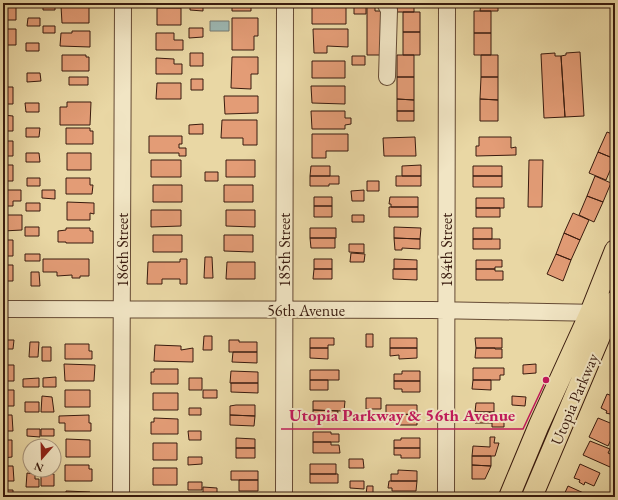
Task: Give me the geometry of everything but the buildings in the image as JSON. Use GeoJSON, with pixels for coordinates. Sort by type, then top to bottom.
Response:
{"type":"FeatureCollection","features":[{"type":"Feature","properties":{"kind":"main road","name":"Utopia Parkway"},"geometry":{"type":"LineString","coordinates":[[509,497],[539,425],[613,259]]}},
{"type":"Feature","properties":{"kind":"main road","name":"Utopia Parkway"},"geometry":{"type":"LineString","coordinates":[[532,497],[612,307]]}},
{"type":"Feature","properties":{"kind":"street","name":"186th Street"},"geometry":{"type":"LineString","coordinates":[[121,497],[123,3]]}},
{"type":"Feature","properties":{"kind":"street","name":"185th Street"},"geometry":{"type":"LineString","coordinates":[[284,497],[285,3]]}},
{"type":"Feature","properties":{"kind":"street"},"geometry":{"type":"LineString","coordinates":[[385,3],[389,10],[387,77]]}},
{"type":"Feature","properties":{"kind":"street","name":"184th Street"},"geometry":{"type":"LineString","coordinates":[[446,497],[447,3]]}},
{"type":"Feature","properties":{"kind":"street","name":"56th Avenue"},"geometry":{"type":"LineString","coordinates":[[3,309],[446,310],[590,313],[612,307]]}},
{"type":"Feature","properties":{"kind":"water"},"geometry":{"type":"Polygon","coordinates":[[[210,21],[229,21],[229,31],[210,31],[210,21]]]}},
{"type":"Feature","properties":{"kind":"place","name":"Utopia Parkway & 56th Avenue"},"geometry":{"type":"Point","coordinates":[546,380]}}]}
